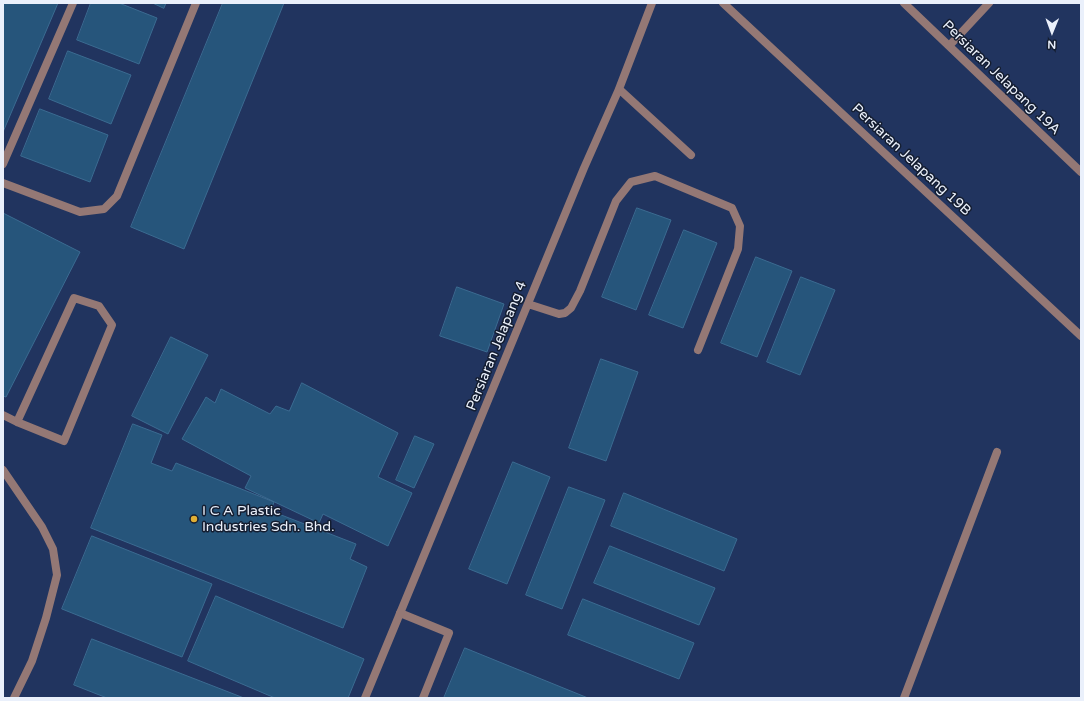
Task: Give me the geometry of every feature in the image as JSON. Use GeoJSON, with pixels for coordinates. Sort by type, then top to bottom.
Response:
{"type":"FeatureCollection","features":[{"type":"Feature","properties":{"kind":"street"},"geometry":{"type":"LineString","coordinates":[[3,164],[73,3]]}},
{"type":"Feature","properties":{"kind":"street"},"geometry":{"type":"LineString","coordinates":[[3,183],[80,212],[104,209],[117,196],[196,3]]}},
{"type":"Feature","properties":{"kind":"street","name":"Persiaran Jelapang 4"},"geometry":{"type":"LineString","coordinates":[[365,698],[584,168],[619,89],[652,3]]}},
{"type":"Feature","properties":{"kind":"street","name":"Persiaran Jelapang 19B"},"geometry":{"type":"LineString","coordinates":[[723,3],[1081,336]]}},
{"type":"Feature","properties":{"kind":"street","name":"Persiaran Jelapang 19A"},"geometry":{"type":"LineString","coordinates":[[904,3],[1081,172]]}},
{"type":"Feature","properties":{"kind":"street"},"geometry":{"type":"LineString","coordinates":[[949,46],[990,3]]}},
{"type":"Feature","properties":{"kind":"street"},"geometry":{"type":"LineString","coordinates":[[619,89],[691,155]]}},
{"type":"Feature","properties":{"kind":"street"},"geometry":{"type":"LineString","coordinates":[[528,304],[559,314],[565,313],[571,308],[580,291],[616,201],[632,182],[655,176],[732,208],[740,226],[738,249],[698,350]]}},
{"type":"Feature","properties":{"kind":"street"},"geometry":{"type":"LineString","coordinates":[[3,415],[16,422],[64,441],[112,325],[99,306],[74,298],[16,422]]}},
{"type":"Feature","properties":{"kind":"street"},"geometry":{"type":"LineString","coordinates":[[904,698],[997,452]]}},
{"type":"Feature","properties":{"kind":"street"},"geometry":{"type":"LineString","coordinates":[[3,470],[42,527],[51,543],[54,549],[57,575],[46,618],[32,662],[14,698]]}},
{"type":"Feature","properties":{"kind":"street"},"geometry":{"type":"LineString","coordinates":[[400,613],[449,633],[423,698]]}},
{"type":"Feature","properties":{"kind":"building"},"geometry":{"type":"Polygon","coordinates":[[[3,3],[58,3],[3,132],[3,3]]]}},
{"type":"Feature","properties":{"kind":"building"},"geometry":{"type":"Polygon","coordinates":[[[91,3],[119,3],[157,18],[139,64],[77,40],[91,3]]]}},
{"type":"Feature","properties":{"kind":"building"},"geometry":{"type":"Polygon","coordinates":[[[153,3],[166,3],[164,8],[153,3]]]}},
{"type":"Feature","properties":{"kind":"building"},"geometry":{"type":"Polygon","coordinates":[[[223,3],[284,3],[184,249],[131,227],[223,3]]]}},
{"type":"Feature","properties":{"kind":"building"},"geometry":{"type":"Polygon","coordinates":[[[68,51],[131,75],[111,124],[49,99],[68,51]]]}},
{"type":"Feature","properties":{"kind":"building"},"geometry":{"type":"Polygon","coordinates":[[[40,109],[108,135],[90,182],[21,156],[40,109]]]}},
{"type":"Feature","properties":{"kind":"building"},"geometry":{"type":"Polygon","coordinates":[[[637,208],[671,220],[636,310],[602,297],[637,208]]]}},
{"type":"Feature","properties":{"kind":"building"},"geometry":{"type":"Polygon","coordinates":[[[3,213],[80,252],[6,397],[3,396],[3,213]]]}},
{"type":"Feature","properties":{"kind":"building"},"geometry":{"type":"Polygon","coordinates":[[[684,230],[717,243],[683,328],[649,315],[684,230]]]}},
{"type":"Feature","properties":{"kind":"building"},"geometry":{"type":"Polygon","coordinates":[[[756,257],[792,271],[757,357],[721,343],[756,257]]]}},
{"type":"Feature","properties":{"kind":"building"},"geometry":{"type":"Polygon","coordinates":[[[801,277],[835,290],[800,375],[767,362],[801,277]]]}},
{"type":"Feature","properties":{"kind":"building"},"geometry":{"type":"Polygon","coordinates":[[[457,287],[504,304],[487,352],[440,336],[457,287]]]}},
{"type":"Feature","properties":{"kind":"building"},"geometry":{"type":"Polygon","coordinates":[[[171,337],[208,355],[168,434],[132,416],[171,337]]]}},
{"type":"Feature","properties":{"kind":"building"},"geometry":{"type":"Polygon","coordinates":[[[601,359],[638,372],[606,461],[569,448],[601,359]]]}},
{"type":"Feature","properties":{"kind":"building"},"geometry":{"type":"Polygon","coordinates":[[[302,383],[398,433],[378,477],[412,493],[388,546],[323,514],[319,523],[245,488],[251,476],[182,439],[206,397],[215,403],[221,389],[270,414],[276,406],[289,411],[302,383]]]}},
{"type":"Feature","properties":{"kind":"building","name":"I C A Plastic Industries Sdn. Bhd."},"geometry":{"type":"Polygon","coordinates":[[[133,424],[162,435],[151,463],[172,471],[176,463],[274,502],[271,511],[356,544],[350,559],[367,567],[343,628],[91,528],[133,424]]]}},
{"type":"Feature","properties":{"kind":"building"},"geometry":{"type":"Polygon","coordinates":[[[415,436],[434,444],[414,488],[396,480],[415,436]]]}},
{"type":"Feature","properties":{"kind":"building"},"geometry":{"type":"Polygon","coordinates":[[[513,462],[550,477],[507,584],[469,569],[513,462]]]}},
{"type":"Feature","properties":{"kind":"building"},"geometry":{"type":"Polygon","coordinates":[[[569,487],[605,500],[562,609],[526,595],[569,487]]]}},
{"type":"Feature","properties":{"kind":"building"},"geometry":{"type":"Polygon","coordinates":[[[624,493],[737,539],[724,571],[611,526],[624,493]]]}},
{"type":"Feature","properties":{"kind":"building"},"geometry":{"type":"Polygon","coordinates":[[[92,536],[212,584],[182,657],[62,609],[92,536]]]}},
{"type":"Feature","properties":{"kind":"building"},"geometry":{"type":"Polygon","coordinates":[[[610,546],[715,588],[699,625],[594,583],[610,546]]]}},
{"type":"Feature","properties":{"kind":"building"},"geometry":{"type":"Polygon","coordinates":[[[216,596],[364,659],[348,698],[275,698],[188,661],[216,596]]]}},
{"type":"Feature","properties":{"kind":"building"},"geometry":{"type":"Polygon","coordinates":[[[583,599],[694,643],[679,679],[568,635],[583,599]]]}},
{"type":"Feature","properties":{"kind":"building"},"geometry":{"type":"Polygon","coordinates":[[[92,639],[244,698],[107,698],[74,685],[92,639]]]}},
{"type":"Feature","properties":{"kind":"building"},"geometry":{"type":"Polygon","coordinates":[[[465,648],[588,698],[444,698],[465,648]]]}},
{"type":"Feature","properties":{"kind":"place","name":"I C A Plastic Industries Sdn. Bhd."},"geometry":{"type":"Point","coordinates":[194,519]}}]}
